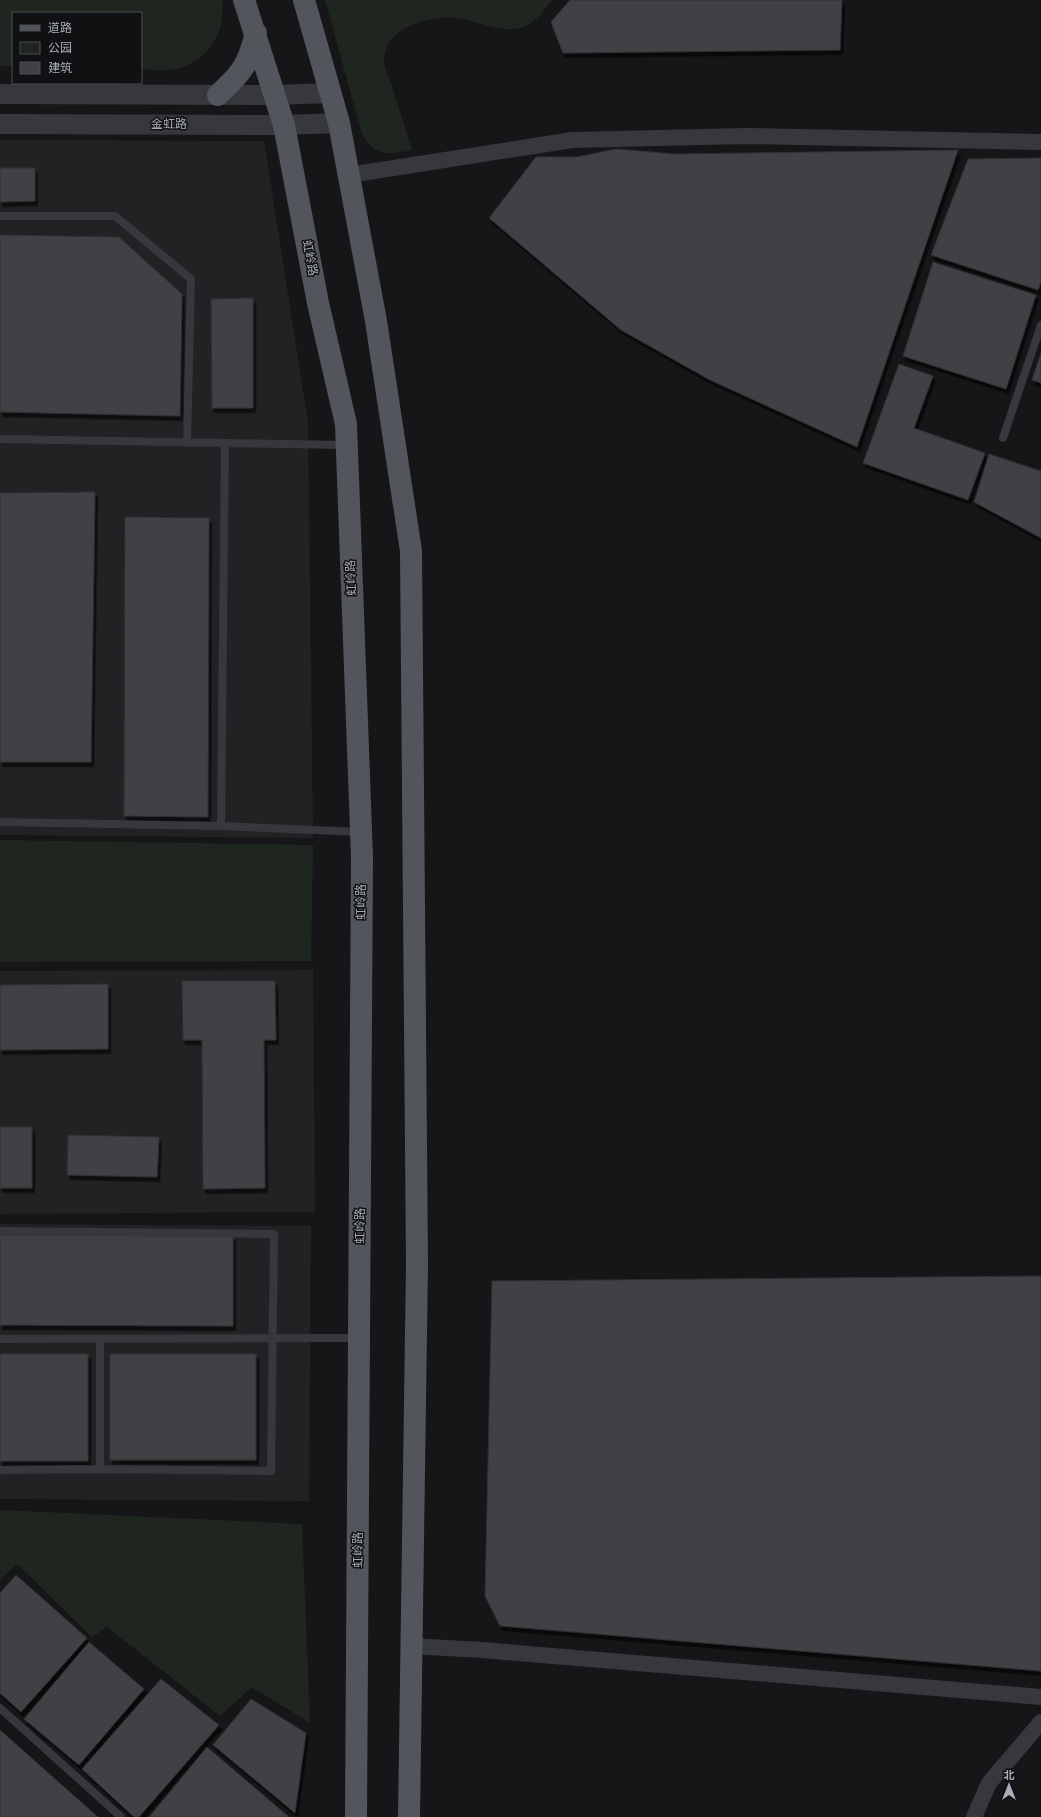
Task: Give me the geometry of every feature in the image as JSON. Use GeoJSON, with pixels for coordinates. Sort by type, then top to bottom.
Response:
{"type":"FeatureCollection","features":[{"type":"Feature","properties":{"kind":"main road","name":"虹岭路"},"geometry":{"type":"LineString","coordinates":[[244,0],[256,33],[284,124],[318,303],[346,424],[361,832],[356,1817]]}},
{"type":"Feature","properties":{"kind":"main road"},"geometry":{"type":"LineString","coordinates":[[304,0],[339,123],[376,320],[411,551],[417,1264],[409,1817]]}},
{"type":"Feature","properties":{"kind":"main road"},"geometry":{"type":"LineString","coordinates":[[218,94],[238,77],[250,57],[256,33]]}},
{"type":"Feature","properties":{"kind":"street"},"geometry":{"type":"LineString","coordinates":[[0,94],[330,93]]}},
{"type":"Feature","properties":{"kind":"street","name":"金虹路"},"geometry":{"type":"LineString","coordinates":[[0,124],[339,123]]}},
{"type":"Feature","properties":{"kind":"street"},"geometry":{"type":"LineString","coordinates":[[349,175],[572,140],[746,136],[1041,142]]}},
{"type":"Feature","properties":{"kind":"street"},"geometry":{"type":"LineString","coordinates":[[411,1646],[482,1650],[1041,1697]]}},
{"type":"Feature","properties":{"kind":"street"},"geometry":{"type":"LineString","coordinates":[[974,1817],[989,1783],[1041,1722]]}},
{"type":"Feature","properties":{"kind":"lane"},"geometry":{"type":"LineString","coordinates":[[0,216],[115,216],[191,279],[187,443]]}},
{"type":"Feature","properties":{"kind":"lane"},"geometry":{"type":"LineString","coordinates":[[1003,438],[1041,325]]}},
{"type":"Feature","properties":{"kind":"lane"},"geometry":{"type":"LineString","coordinates":[[0,439],[347,445]]}},
{"type":"Feature","properties":{"kind":"lane"},"geometry":{"type":"LineString","coordinates":[[221,826],[225,443]]}},
{"type":"Feature","properties":{"kind":"lane"},"geometry":{"type":"LineString","coordinates":[[0,822],[221,826],[361,832]]}},
{"type":"Feature","properties":{"kind":"lane"},"geometry":{"type":"LineString","coordinates":[[0,1231],[274,1234],[271,1471],[100,1469],[0,1470]]}},
{"type":"Feature","properties":{"kind":"lane"},"geometry":{"type":"LineString","coordinates":[[0,1339],[359,1338]]}},
{"type":"Feature","properties":{"kind":"lane"},"geometry":{"type":"LineString","coordinates":[[100,1339],[100,1469]]}},
{"type":"Feature","properties":{"kind":"lane"},"geometry":{"type":"LineString","coordinates":[[0,1708],[121,1817]]}},
{"type":"Feature","properties":{"kind":"shaded area"},"geometry":{"type":"Polygon","coordinates":[[[0,140],[264,141],[308,422],[313,838],[0,835],[0,140]]]}},
{"type":"Feature","properties":{"kind":"shaded area"},"geometry":{"type":"Polygon","coordinates":[[[313,970],[315,1212],[0,1214],[0,971],[313,970]]]}},
{"type":"Feature","properties":{"kind":"shaded area"},"geometry":{"type":"Polygon","coordinates":[[[0,1224],[311,1226],[309,1501],[0,1499],[0,1224]]]}},
{"type":"Feature","properties":{"kind":"green space"},"geometry":{"type":"Polygon","coordinates":[[[0,0],[222,0],[221,24],[218,35],[213,44],[198,60],[171,70],[142,69],[142,12],[12,12],[12,66],[0,66],[0,0]]]}},
{"type":"Feature","properties":{"kind":"green space"},"geometry":{"type":"Polygon","coordinates":[[[325,0],[552,0],[532,22],[528,25],[515,29],[498,28],[464,19],[444,18],[421,22],[400,32],[386,49],[384,63],[412,150],[389,153],[372,147],[362,134],[325,0]]]}},
{"type":"Feature","properties":{"kind":"green space"},"geometry":{"type":"Polygon","coordinates":[[[0,840],[313,845],[311,961],[0,962],[0,840]]]}},
{"type":"Feature","properties":{"kind":"green space"},"geometry":{"type":"Polygon","coordinates":[[[0,1510],[302,1524],[310,1723],[252,1687],[220,1716],[107,1627],[92,1637],[17,1564],[0,1580],[0,1510]]]}},
{"type":"Feature","properties":{"kind":"building"},"geometry":{"type":"Polygon","coordinates":[[[570,0],[842,0],[840,50],[563,53],[551,22],[570,0]]]}},
{"type":"Feature","properties":{"kind":"building"},"geometry":{"type":"Polygon","coordinates":[[[616,149],[675,154],[958,150],[857,447],[710,380],[621,330],[489,218],[536,157],[577,157],[616,149]]]}},
{"type":"Feature","properties":{"kind":"building"},"geometry":{"type":"Polygon","coordinates":[[[1041,158],[1041,282],[1038,290],[931,255],[968,159],[1041,158]]]}},
{"type":"Feature","properties":{"kind":"building"},"geometry":{"type":"Polygon","coordinates":[[[0,168],[35,168],[35,201],[0,202],[0,168]]]}},
{"type":"Feature","properties":{"kind":"building"},"geometry":{"type":"Polygon","coordinates":[[[0,235],[119,237],[182,294],[180,416],[0,412],[0,235]]]}},
{"type":"Feature","properties":{"kind":"building"},"geometry":{"type":"Polygon","coordinates":[[[933,262],[1036,295],[1006,389],[903,356],[933,262]]]}},
{"type":"Feature","properties":{"kind":"building"},"geometry":{"type":"Polygon","coordinates":[[[253,298],[253,408],[212,408],[211,299],[253,298]]]}},
{"type":"Feature","properties":{"kind":"building"},"geometry":{"type":"Polygon","coordinates":[[[1041,353],[1041,383],[1032,380],[1041,353]]]}},
{"type":"Feature","properties":{"kind":"building"},"geometry":{"type":"Polygon","coordinates":[[[899,364],[933,376],[914,428],[985,453],[968,500],[863,463],[899,364]]]}},
{"type":"Feature","properties":{"kind":"building"},"geometry":{"type":"Polygon","coordinates":[[[989,454],[1041,471],[1041,538],[974,502],[989,454]]]}},
{"type":"Feature","properties":{"kind":"building"},"geometry":{"type":"Polygon","coordinates":[[[95,492],[91,762],[0,762],[0,493],[95,492]]]}},
{"type":"Feature","properties":{"kind":"building"},"geometry":{"type":"Polygon","coordinates":[[[125,517],[209,518],[208,817],[124,816],[125,517]]]}},
{"type":"Feature","properties":{"kind":"building"},"geometry":{"type":"Polygon","coordinates":[[[182,981],[275,981],[276,1040],[264,1040],[265,1188],[203,1189],[202,1040],[183,1040],[182,981]]]}},
{"type":"Feature","properties":{"kind":"building"},"geometry":{"type":"Polygon","coordinates":[[[108,984],[108,1049],[0,1050],[0,985],[108,984]]]}},
{"type":"Feature","properties":{"kind":"building"},"geometry":{"type":"Polygon","coordinates":[[[0,1127],[32,1127],[32,1188],[0,1188],[0,1127]]]}},
{"type":"Feature","properties":{"kind":"building"},"geometry":{"type":"Polygon","coordinates":[[[68,1135],[159,1137],[157,1177],[67,1175],[68,1135]]]}},
{"type":"Feature","properties":{"kind":"building"},"geometry":{"type":"Polygon","coordinates":[[[0,1235],[233,1236],[233,1326],[0,1325],[0,1235]]]}},
{"type":"Feature","properties":{"kind":"building"},"geometry":{"type":"Polygon","coordinates":[[[1041,1276],[1041,1671],[500,1626],[485,1596],[492,1281],[1041,1276]]]}},
{"type":"Feature","properties":{"kind":"building"},"geometry":{"type":"Polygon","coordinates":[[[0,1354],[88,1354],[88,1461],[0,1461],[0,1354]]]}},
{"type":"Feature","properties":{"kind":"building"},"geometry":{"type":"Polygon","coordinates":[[[110,1354],[256,1354],[256,1460],[110,1460],[110,1354]]]}},
{"type":"Feature","properties":{"kind":"building"},"geometry":{"type":"Polygon","coordinates":[[[16,1575],[87,1638],[21,1712],[0,1693],[0,1593],[16,1575]]]}},
{"type":"Feature","properties":{"kind":"building"},"geometry":{"type":"Polygon","coordinates":[[[89,1642],[144,1689],[79,1765],[24,1719],[89,1642]]]}},
{"type":"Feature","properties":{"kind":"building"},"geometry":{"type":"Polygon","coordinates":[[[161,1679],[219,1725],[139,1817],[134,1817],[82,1769],[161,1679]]]}},
{"type":"Feature","properties":{"kind":"building"},"geometry":{"type":"Polygon","coordinates":[[[251,1699],[306,1733],[295,1813],[213,1745],[251,1699]]]}},
{"type":"Feature","properties":{"kind":"building"},"geometry":{"type":"Polygon","coordinates":[[[0,1730],[98,1817],[0,1817],[0,1730]]]}},
{"type":"Feature","properties":{"kind":"building"},"geometry":{"type":"Polygon","coordinates":[[[207,1747],[289,1817],[149,1817],[207,1747]]]}}]}
